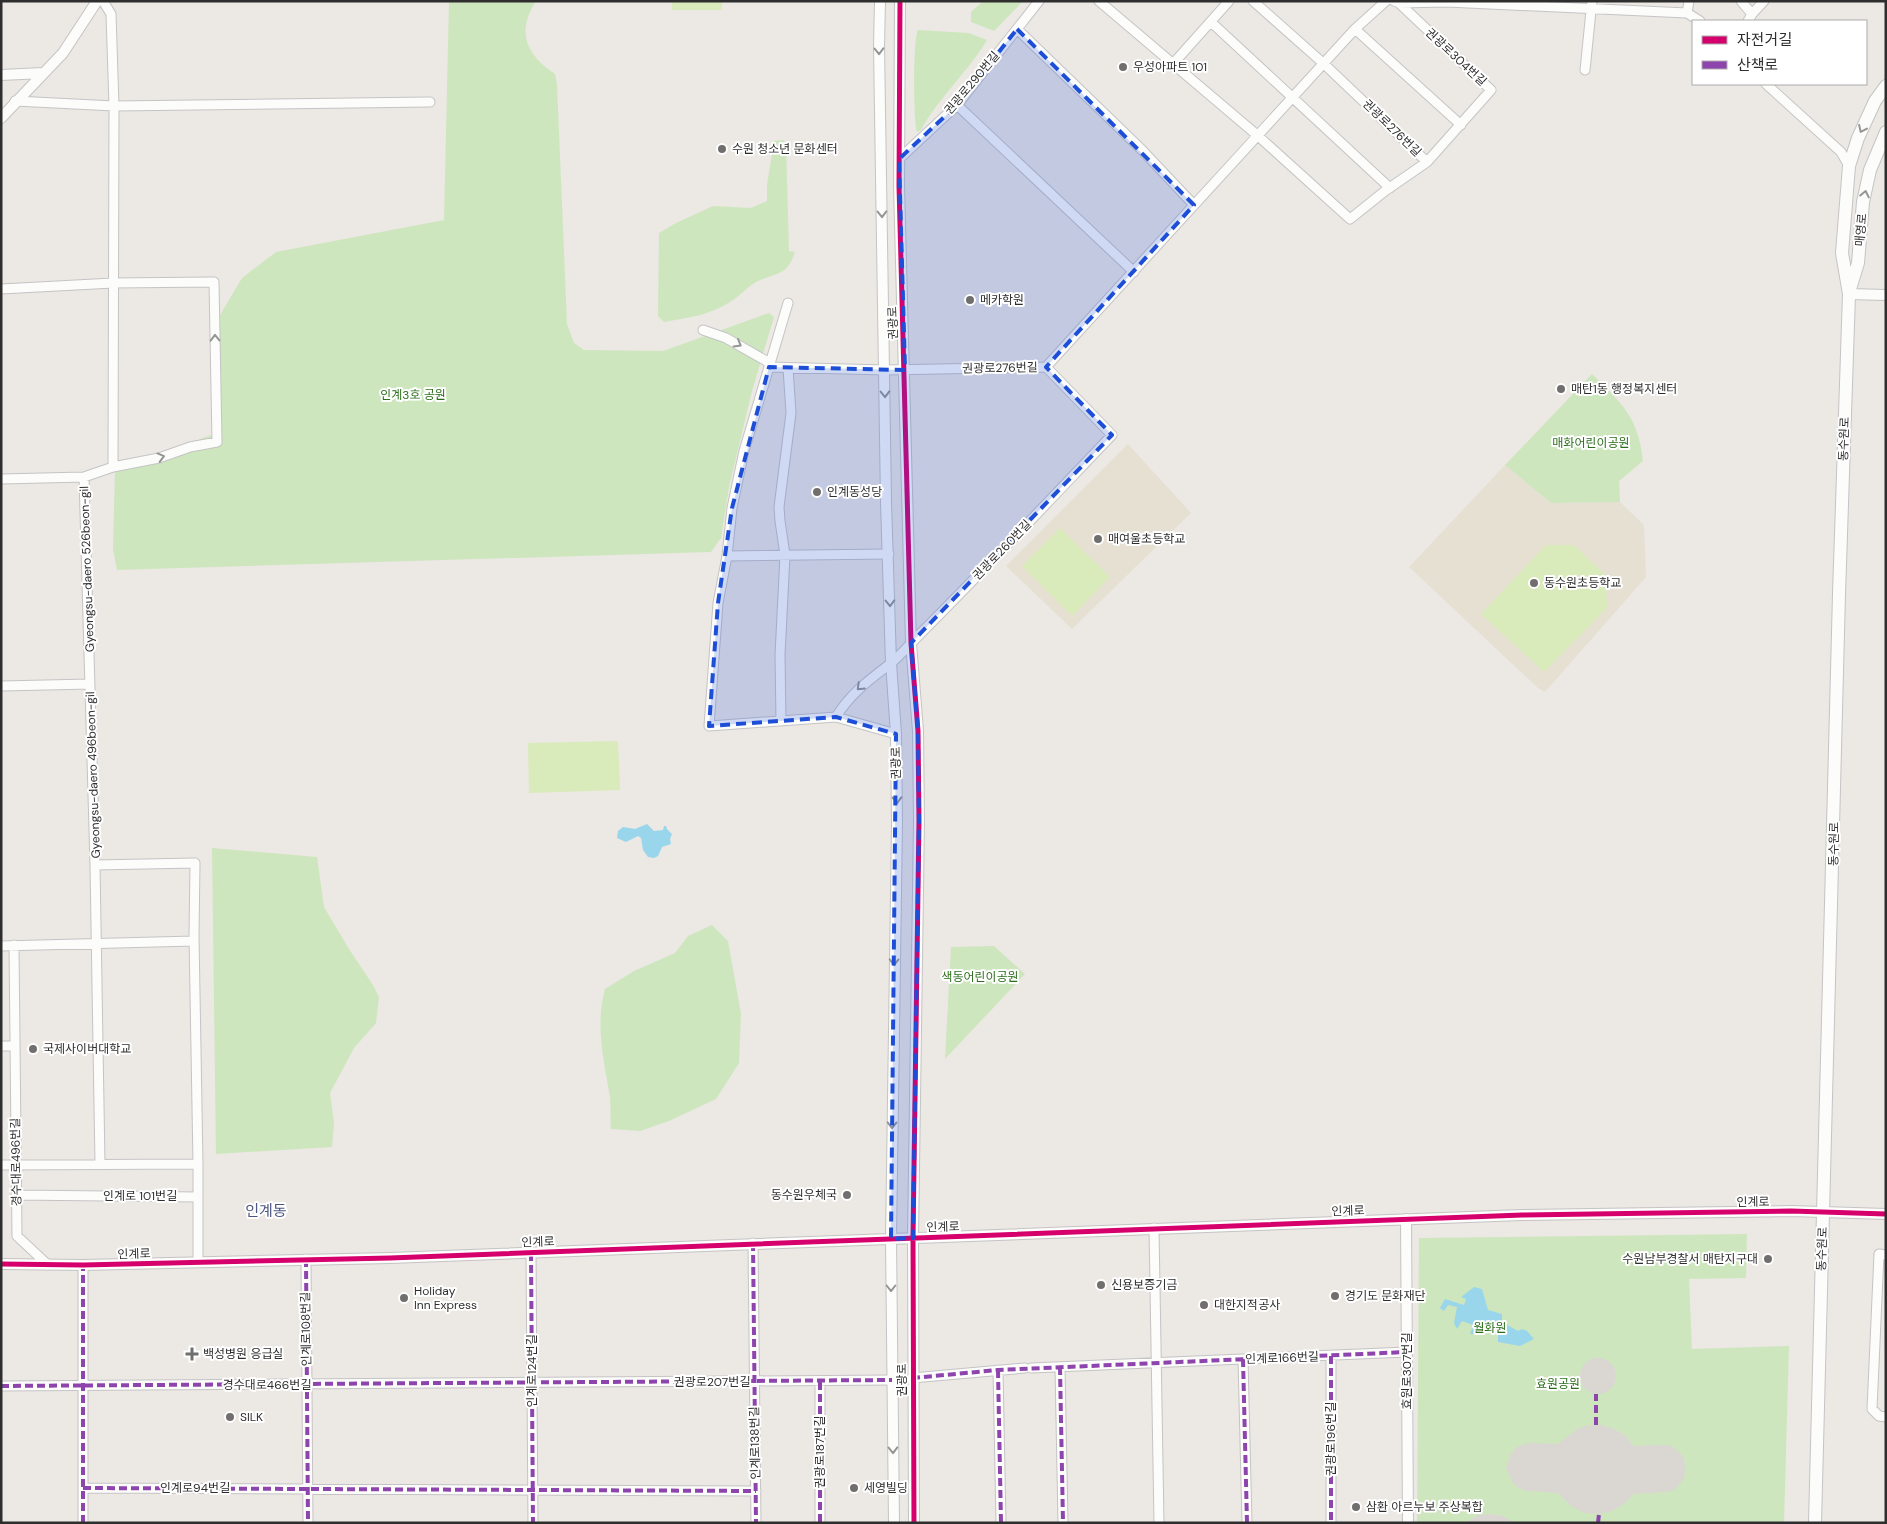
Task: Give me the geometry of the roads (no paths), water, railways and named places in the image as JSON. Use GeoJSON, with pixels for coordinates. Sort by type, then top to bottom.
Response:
{"type":"FeatureCollection","features":[{"type":"Feature","properties":{"kind":"main road","name":"동수원로"},"geometry":{"type":"LineString","coordinates":[[1815,1523],[1839,594],[1849,294],[1842,253],[1849,166],[1858,138],[1875,101],[1886,86]]}},
{"type":"Feature","properties":{"kind":"main road","name":"매영로"},"geometry":{"type":"LineString","coordinates":[[1849,294],[1858,262],[1863,202],[1870,170],[1886,132]]}},
{"type":"Feature","properties":{"kind":"street"},"geometry":{"type":"LineString","coordinates":[[1,118],[15,101],[63,53],[97,1]]}},
{"type":"Feature","properties":{"kind":"street"},"geometry":{"type":"LineString","coordinates":[[104,1],[111,14],[114,106],[113,467]]}},
{"type":"Feature","properties":{"kind":"street","name":"권광로"},"geometry":{"type":"LineString","coordinates":[[900,1],[900,159],[904,370],[911,643],[918,731],[919,821],[912,1378],[914,1523]]}},
{"type":"Feature","properties":{"kind":"street","name":"권광로290번길"},"geometry":{"type":"LineString","coordinates":[[900,159],[957,105],[1039,1]]}},
{"type":"Feature","properties":{"kind":"street","name":"권광로276번길"},"geometry":{"type":"LineString","coordinates":[[1099,1],[1257,135],[1350,220],[1427,162],[1323,63],[1253,1]]}},
{"type":"Feature","properties":{"kind":"street"},"geometry":{"type":"LineString","coordinates":[[1172,64],[1229,1]]}},
{"type":"Feature","properties":{"kind":"street","name":"권광로276번길"},"geometry":{"type":"LineString","coordinates":[[769,365],[788,368],[885,370],[1046,367],[1323,63],[1355,29],[1386,1]]}},
{"type":"Feature","properties":{"kind":"street"},"geometry":{"type":"LineString","coordinates":[[1644,12],[1645,1]]}},
{"type":"Feature","properties":{"kind":"street"},"geometry":{"type":"LineString","coordinates":[[1688,14],[1689,1]]}},
{"type":"Feature","properties":{"kind":"street"},"geometry":{"type":"LineString","coordinates":[[1740,1],[1750,17],[1764,1]]}},
{"type":"Feature","properties":{"kind":"street","name":"권광로"},"geometry":{"type":"LineString","coordinates":[[880,2],[879,46],[886,502],[891,663],[896,734],[897,823],[891,1239],[894,1523]]}},
{"type":"Feature","properties":{"kind":"street"},"geometry":{"type":"LineString","coordinates":[[1397,2],[1592,5],[1644,12],[1688,14],[1698,20]]}},
{"type":"Feature","properties":{"kind":"street","name":"권광로304번길"},"geometry":{"type":"LineString","coordinates":[[1397,2],[1491,90],[1427,162]]}},
{"type":"Feature","properties":{"kind":"street"},"geometry":{"type":"LineString","coordinates":[[1585,70],[1592,5]]}},
{"type":"Feature","properties":{"kind":"street"},"geometry":{"type":"LineString","coordinates":[[1211,22],[1390,188]]}},
{"type":"Feature","properties":{"kind":"street"},"geometry":{"type":"LineString","coordinates":[[1017,28],[1142,150],[1194,205]]}},
{"type":"Feature","properties":{"kind":"street"},"geometry":{"type":"LineString","coordinates":[[1355,29],[1461,125]]}},
{"type":"Feature","properties":{"kind":"street"},"geometry":{"type":"LineString","coordinates":[[1,74],[43,73]]}},
{"type":"Feature","properties":{"kind":"street"},"geometry":{"type":"LineString","coordinates":[[1767,85],[1841,152],[1849,166]]}},
{"type":"Feature","properties":{"kind":"street"},"geometry":{"type":"LineString","coordinates":[[15,101],[114,106],[430,102]]}},
{"type":"Feature","properties":{"kind":"street"},"geometry":{"type":"LineString","coordinates":[[957,105],[1134,272]]}},
{"type":"Feature","properties":{"kind":"street"},"geometry":{"type":"LineString","coordinates":[[1,289],[113,283],[214,282],[218,442],[190,448],[159,458],[113,467],[84,477]]}},
{"type":"Feature","properties":{"kind":"street"},"geometry":{"type":"LineString","coordinates":[[1849,294],[1886,295]]}},
{"type":"Feature","properties":{"kind":"street"},"geometry":{"type":"LineString","coordinates":[[788,303],[744,451],[732,508],[727,556],[718,603],[710,726],[836,717],[896,734]]}},
{"type":"Feature","properties":{"kind":"street"},"geometry":{"type":"LineString","coordinates":[[703,330],[726,338],[769,365]]}},
{"type":"Feature","properties":{"kind":"street","name":"권광로260번길"},"geometry":{"type":"LineString","coordinates":[[836,717],[851,696],[869,679],[891,663],[990,564],[1112,435],[1046,367]]}},
{"type":"Feature","properties":{"kind":"street"},"geometry":{"type":"LineString","coordinates":[[781,721],[780,655],[785,555],[780,507],[791,413],[788,368]]}},
{"type":"Feature","properties":{"kind":"street","name":"Gyeongsu-daero 526beon-gil"},"geometry":{"type":"LineString","coordinates":[[1,479],[84,477],[90,684]]}},
{"type":"Feature","properties":{"kind":"street"},"geometry":{"type":"LineString","coordinates":[[727,556],[889,554]]}},
{"type":"Feature","properties":{"kind":"street"},"geometry":{"type":"LineString","coordinates":[[1,686],[90,684]]}},
{"type":"Feature","properties":{"kind":"street","name":"Gyeongsu-daero 496beon-gil"},"geometry":{"type":"LineString","coordinates":[[90,684],[100,1164]]}},
{"type":"Feature","properties":{"kind":"street"},"geometry":{"type":"LineString","coordinates":[[95,865],[195,863],[194,939],[198,1262]]}},
{"type":"Feature","properties":{"kind":"street"},"geometry":{"type":"LineString","coordinates":[[1,946],[194,939]]}},
{"type":"Feature","properties":{"kind":"street","name":"경수대로496번길"},"geometry":{"type":"LineString","coordinates":[[14,946],[17,1236],[48,1265]]}},
{"type":"Feature","properties":{"kind":"street"},"geometry":{"type":"LineString","coordinates":[[1,1046],[14,1046]]}},
{"type":"Feature","properties":{"kind":"street"},"geometry":{"type":"LineString","coordinates":[[1,1165],[198,1164]]}},
{"type":"Feature","properties":{"kind":"street","name":"인계로 101번길"},"geometry":{"type":"LineString","coordinates":[[16,1195],[198,1197]]}},
{"type":"Feature","properties":{"kind":"street","name":"인계로"},"geometry":{"type":"LineString","coordinates":[[1,1264],[83,1265],[532,1253],[1532,1215],[1824,1212],[1886,1214]]}},
{"type":"Feature","properties":{"kind":"street","name":"효원로307번길"},"geometry":{"type":"LineString","coordinates":[[1406,1219],[1408,1523]]}},
{"type":"Feature","properties":{"kind":"street"},"geometry":{"type":"LineString","coordinates":[[1154,1228],[1159,1523]]}},
{"type":"Feature","properties":{"kind":"street","name":"인계로138번길"},"geometry":{"type":"LineString","coordinates":[[753,1244],[756,1523]]}},
{"type":"Feature","properties":{"kind":"street","name":"인계로124번길"},"geometry":{"type":"LineString","coordinates":[[532,1253],[533,1523]]}},
{"type":"Feature","properties":{"kind":"street"},"geometry":{"type":"LineString","coordinates":[[1886,1255],[1879,1254],[1872,1409],[1879,1416],[1886,1417]]}},
{"type":"Feature","properties":{"kind":"street","name":"인계로108번길"},"geometry":{"type":"LineString","coordinates":[[306,1260],[308,1523]]}},
{"type":"Feature","properties":{"kind":"street"},"geometry":{"type":"LineString","coordinates":[[83,1265],[83,1523]]}},
{"type":"Feature","properties":{"kind":"street","name":"인계로166번길"},"geometry":{"type":"LineString","coordinates":[[912,1378],[1028,1368],[1407,1352]]}},
{"type":"Feature","properties":{"kind":"street","name":"권광로196번길"},"geometry":{"type":"LineString","coordinates":[[1331,1356],[1331,1523]]}},
{"type":"Feature","properties":{"kind":"street"},"geometry":{"type":"LineString","coordinates":[[1243,1359],[1248,1523]]}},
{"type":"Feature","properties":{"kind":"street"},"geometry":{"type":"LineString","coordinates":[[1060,1367],[1063,1523]]}},
{"type":"Feature","properties":{"kind":"street"},"geometry":{"type":"LineString","coordinates":[[998,1370],[1001,1523]]}},
{"type":"Feature","properties":{"kind":"street","name":"권광로207번길"},"geometry":{"type":"LineString","coordinates":[[532,1383],[892,1380]]}},
{"type":"Feature","properties":{"kind":"street","name":"권광로187번길"},"geometry":{"type":"LineString","coordinates":[[820,1382],[820,1523]]}},
{"type":"Feature","properties":{"kind":"street","name":"경수대로466번길"},"geometry":{"type":"LineString","coordinates":[[1,1386],[532,1383]]}},
{"type":"Feature","properties":{"kind":"street","name":"인계로94번길"},"geometry":{"type":"LineString","coordinates":[[83,1488],[308,1489]]}},
{"type":"Feature","properties":{"kind":"street"},"geometry":{"type":"LineString","coordinates":[[308,1489],[756,1491]]}},
{"type":"Feature","properties":{"kind":"water"},"geometry":{"type":"Polygon","coordinates":[[[647,824],[654,831],[663,830],[664,826],[666,826],[672,834],[671,844],[662,847],[658,856],[654,858],[648,857],[643,850],[641,838],[638,836],[626,842],[617,838],[618,831],[623,827],[635,829],[647,824]]]}},
{"type":"Feature","properties":{"kind":"water"},"geometry":{"type":"Polygon","coordinates":[[[1474,1287],[1482,1289],[1488,1310],[1502,1314],[1502,1322],[1518,1331],[1522,1329],[1527,1331],[1534,1339],[1520,1346],[1498,1342],[1498,1327],[1482,1323],[1480,1334],[1470,1334],[1473,1325],[1462,1321],[1457,1329],[1454,1323],[1457,1307],[1448,1305],[1444,1311],[1440,1308],[1445,1299],[1464,1305],[1466,1299],[1461,1297],[1474,1287]]]}},
{"type":"Feature","properties":{"kind":"place","name":"우성아파트 101"},"geometry":{"type":"Point","coordinates":[1123,67]}},
{"type":"Feature","properties":{"kind":"place","name":"수원 청소년 문화센터"},"geometry":{"type":"Point","coordinates":[722,149]}},
{"type":"Feature","properties":{"kind":"place","name":"메카학원"},"geometry":{"type":"Point","coordinates":[970,300]}},
{"type":"Feature","properties":{"kind":"place","name":"매탄1동 행정복지센터"},"geometry":{"type":"Point","coordinates":[1561,389]}},
{"type":"Feature","properties":{"kind":"place","name":"인계동성당"},"geometry":{"type":"Point","coordinates":[817,492]}},
{"type":"Feature","properties":{"kind":"place","name":"매여울초등학교"},"geometry":{"type":"Point","coordinates":[1098,539]}},
{"type":"Feature","properties":{"kind":"place","name":"동수원초등학교"},"geometry":{"type":"Point","coordinates":[1534,583]}},
{"type":"Feature","properties":{"kind":"place","name":"국제사이버대학교"},"geometry":{"type":"Point","coordinates":[33,1049]}},
{"type":"Feature","properties":{"kind":"place","name":"동수원우체국"},"geometry":{"type":"Point","coordinates":[847,1195]}},
{"type":"Feature","properties":{"kind":"place","name":"수원남부경찰서 매탄지구대"},"geometry":{"type":"Point","coordinates":[1768,1259]}},
{"type":"Feature","properties":{"kind":"place","name":"신용보증기금"},"geometry":{"type":"Point","coordinates":[1101,1285]}},
{"type":"Feature","properties":{"kind":"place","name":"경기도 문화재단"},"geometry":{"type":"Point","coordinates":[1335,1296]}},
{"type":"Feature","properties":{"kind":"place","name":"Holiday Inn Express"},"geometry":{"type":"Point","coordinates":[404,1298]}},
{"type":"Feature","properties":{"kind":"place","name":"대한지적공사"},"geometry":{"type":"Point","coordinates":[1204,1305]}},
{"type":"Feature","properties":{"kind":"place","name":"백성병원 응급실"},"geometry":{"type":"Point","coordinates":[192,1354]}},
{"type":"Feature","properties":{"kind":"place","name":"SILK"},"geometry":{"type":"Point","coordinates":[230,1417]}},
{"type":"Feature","properties":{"kind":"place","name":"세영빌딩"},"geometry":{"type":"Point","coordinates":[854,1488]}},
{"type":"Feature","properties":{"kind":"place","name":"삼환 아르누보 주상복합"},"geometry":{"type":"Point","coordinates":[1356,1507]}},
{"type":"Feature","properties":{"kind":"district","name":"인계동"},"geometry":{"type":"Point","coordinates":[266,1211]}},
{"type":"Feature","properties":{"kind":"park label","name":"인계3호 공원"},"geometry":{"type":"Point","coordinates":[413,395]}},
{"type":"Feature","properties":{"kind":"park label","name":"매화어린이공원"},"geometry":{"type":"Point","coordinates":[1591,443]}},
{"type":"Feature","properties":{"kind":"park label","name":"색동어린이공원"},"geometry":{"type":"Point","coordinates":[980,977]}},
{"type":"Feature","properties":{"kind":"park label","name":"월화원"},"geometry":{"type":"Point","coordinates":[1490,1328]}},
{"type":"Feature","properties":{"kind":"park label","name":"효원공원"},"geometry":{"type":"Point","coordinates":[1558,1384]}}]}
